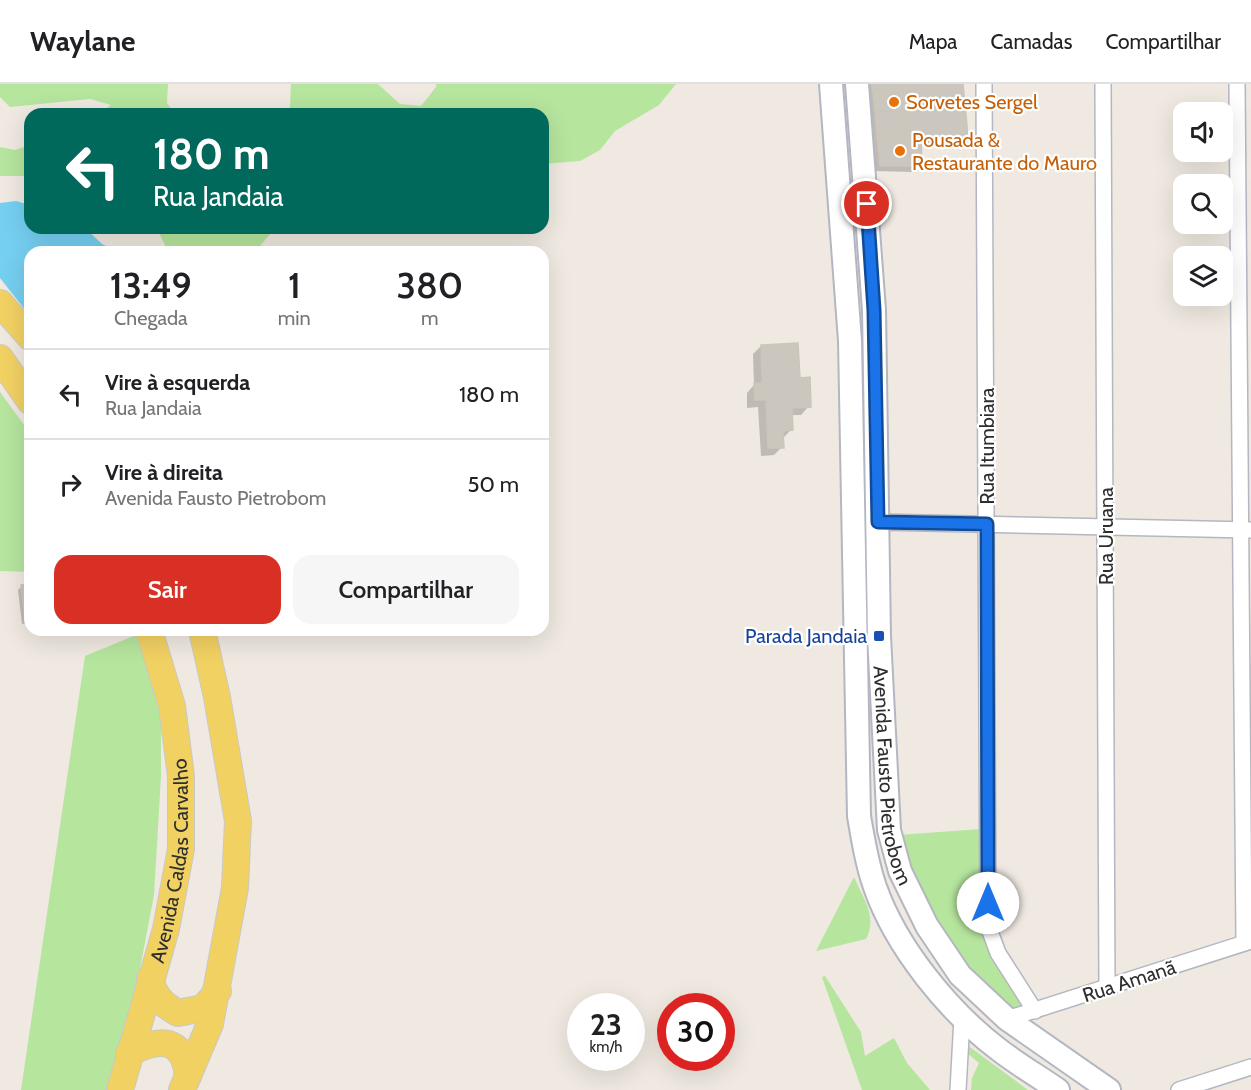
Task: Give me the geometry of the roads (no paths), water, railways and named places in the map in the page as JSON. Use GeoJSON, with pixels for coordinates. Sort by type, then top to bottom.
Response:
{"type":"FeatureCollection","features":[{"type":"Feature","properties":{"kind":"main road","name":"Avenida Fausto Pietrobom"},"geometry":{"type":"LineString","coordinates":[[831,84],[850,341],[858,816],[875,888],[894,932],[963,1018],[998,1049],[1058,1090]]}},
{"type":"Feature","properties":{"kind":"main road","name":"Avenida Fausto Pietrobom"},"geometry":{"type":"LineString","coordinates":[[857,84],[874,310],[879,636],[889,830],[900,871],[927,927],[960,975],[1007,1019],[1109,1090]]}},
{"type":"Feature","properties":{"kind":"main road"},"geometry":{"type":"LineString","coordinates":[[0,303],[24,330]]}},
{"type":"Feature","properties":{"kind":"main road"},"geometry":{"type":"LineString","coordinates":[[0,358],[24,392]]}},
{"type":"Feature","properties":{"kind":"main road","name":"Avenida Caldas Carvalho"},"geometry":{"type":"LineString","coordinates":[[120,1090],[166,928],[182,838],[181,776],[172,706],[151,636]]}},
{"type":"Feature","properties":{"kind":"main road"},"geometry":{"type":"LineString","coordinates":[[185,1083],[210,1024],[218,991],[235,888],[238,821],[217,697],[203,636]]}},
{"type":"Feature","properties":{"kind":"main road"},"geometry":{"type":"LineString","coordinates":[[150,979],[155,994],[163,1004],[178,1013],[203,1008],[218,991]]}},
{"type":"Feature","properties":{"kind":"main road"},"geometry":{"type":"LineString","coordinates":[[129,1053],[148,1043],[165,1041],[180,1050],[186,1062],[185,1083]]}},
{"type":"Feature","properties":{"kind":"street","name":"Rua Itumbiara"},"geometry":{"type":"LineString","coordinates":[[984,84],[988,926],[998,953],[1035,1011]]}},
{"type":"Feature","properties":{"kind":"street","name":"Rua Uruana"},"geometry":{"type":"LineString","coordinates":[[1103,84],[1107,988]]}},
{"type":"Feature","properties":{"kind":"street"},"geometry":{"type":"LineString","coordinates":[[1237,84],[1246,530],[1248,942]]}},
{"type":"Feature","properties":{"kind":"street"},"geometry":{"type":"LineString","coordinates":[[878,522],[1246,530]]}},
{"type":"Feature","properties":{"kind":"street","name":"Rua Amanã"},"geometry":{"type":"LineString","coordinates":[[1007,1019],[1248,942]]}},
{"type":"Feature","properties":{"kind":"street"},"geometry":{"type":"LineString","coordinates":[[958,1090],[963,1018]]}},
{"type":"Feature","properties":{"kind":"street"},"geometry":{"type":"LineString","coordinates":[[1179,1090],[1251,1067]]}},
{"type":"Feature","properties":{"kind":"water"},"geometry":{"type":"Polygon","coordinates":[[[16,201],[24,203],[24,234],[91,234],[106,246],[24,246],[24,308],[0,278],[0,203],[16,201]]]}},
{"type":"Feature","properties":{"kind":"place","name":"Sorvetes Sergel"},"geometry":{"type":"Point","coordinates":[894,102]}},
{"type":"Feature","properties":{"kind":"place","name":"Pousada & Restaurante do Mauro"},"geometry":{"type":"Point","coordinates":[900,151]}},
{"type":"Feature","properties":{"kind":"place","name":"Parada Jandaia"},"geometry":{"type":"Point","coordinates":[879,636]}}]}
